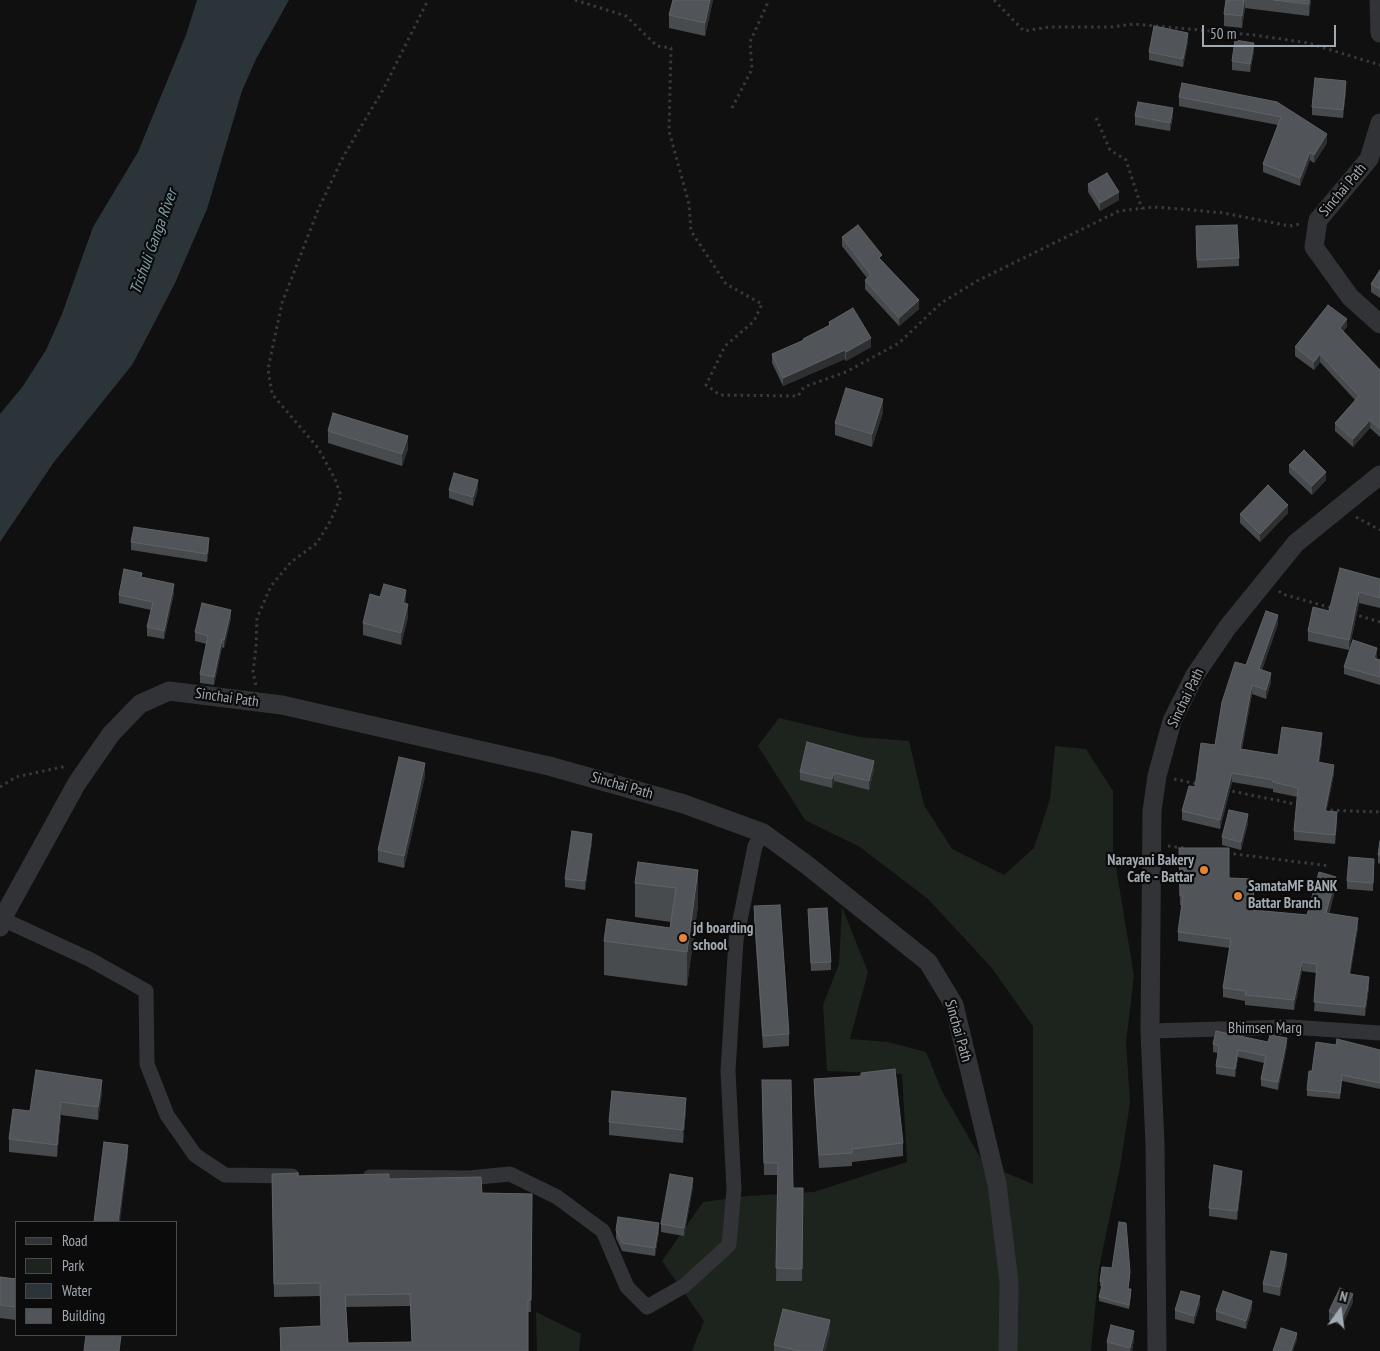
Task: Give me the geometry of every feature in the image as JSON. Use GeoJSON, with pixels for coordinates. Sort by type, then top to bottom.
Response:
{"type":"FeatureCollection","features":[{"type":"Feature","properties":{"kind":"street"},"geometry":{"type":"LineString","coordinates":[[1379,0],[1380,33]]}},
{"type":"Feature","properties":{"kind":"street","name":"Sinchai Path"},"geometry":{"type":"LineString","coordinates":[[1380,123],[1369,159],[1318,220],[1314,247],[1350,297],[1380,324]]}},
{"type":"Feature","properties":{"kind":"street","name":"Sinchai Path"},"geometry":{"type":"LineString","coordinates":[[1157,1351],[1155,1144],[1150,1031],[1152,811],[1156,776],[1172,721],[1196,675],[1226,628],[1296,543],[1380,476]]}},
{"type":"Feature","properties":{"kind":"street","name":"Sinchai Path"},"geometry":{"type":"LineString","coordinates":[[1,923],[76,783],[111,734],[140,704],[169,690],[282,705],[549,766],[684,804],[763,833],[807,865],[928,962],[954,1005],[997,1184],[1009,1282],[1008,1351]]}},
{"type":"Feature","properties":{"kind":"street"},"geometry":{"type":"LineString","coordinates":[[354,1177],[469,1178],[510,1174],[557,1197],[603,1231],[627,1287],[647,1307],[684,1286],[730,1245],[734,1190],[728,1071],[736,940],[755,846],[763,833]]}},
{"type":"Feature","properties":{"kind":"street"},"geometry":{"type":"LineString","coordinates":[[1,923],[89,959],[146,991],[147,1064],[167,1115],[196,1155],[225,1175],[306,1176]]}},
{"type":"Feature","properties":{"kind":"street","name":"Bhimsen Marg"},"geometry":{"type":"LineString","coordinates":[[1150,1031],[1291,1027],[1380,1033]]}},
{"type":"Feature","properties":{"kind":"path"},"geometry":{"type":"LineString","coordinates":[[260,702],[253,672],[257,618],[271,586],[291,562],[317,543],[331,520],[341,496],[318,448],[272,394],[268,369],[282,304],[318,210],[343,157],[384,88],[428,0]]}},
{"type":"Feature","properties":{"kind":"path"},"geometry":{"type":"LineString","coordinates":[[575,0],[626,16],[657,46],[671,48],[668,131],[689,204],[691,231],[726,284],[762,304],[754,321],[725,346],[706,385],[720,395],[798,396],[804,387],[826,380],[899,343],[941,303],[984,276],[1119,211],[1172,208],[1224,213],[1290,226],[1318,220]]}},
{"type":"Feature","properties":{"kind":"path"},"geometry":{"type":"LineString","coordinates":[[732,108],[752,69],[750,42],[769,0]]}},
{"type":"Feature","properties":{"kind":"path"},"geometry":{"type":"LineString","coordinates":[[994,0],[1024,30],[1049,27],[1112,27],[1134,24],[1254,35],[1308,43],[1380,65]]}},
{"type":"Feature","properties":{"kind":"path"},"geometry":{"type":"LineString","coordinates":[[1096,118],[1110,150],[1126,160],[1142,209]]}},
{"type":"Feature","properties":{"kind":"path"},"geometry":{"type":"LineString","coordinates":[[1340,508],[1380,530]]}},
{"type":"Feature","properties":{"kind":"path"},"geometry":{"type":"LineString","coordinates":[[1265,579],[1282,594],[1336,609]]}},
{"type":"Feature","properties":{"kind":"path"},"geometry":{"type":"LineString","coordinates":[[1344,612],[1380,622]]}},
{"type":"Feature","properties":{"kind":"path"},"geometry":{"type":"LineString","coordinates":[[0,787],[16,777],[92,761]]}},
{"type":"Feature","properties":{"kind":"path"},"geometry":{"type":"LineString","coordinates":[[1156,776],[1205,786]]}},
{"type":"Feature","properties":{"kind":"path"},"geometry":{"type":"LineString","coordinates":[[1225,790],[1303,806]]}},
{"type":"Feature","properties":{"kind":"path"},"geometry":{"type":"LineString","coordinates":[[1322,810],[1380,812]]}},
{"type":"Feature","properties":{"kind":"path"},"geometry":{"type":"LineString","coordinates":[[1152,844],[1192,849]]}},
{"type":"Feature","properties":{"kind":"path"},"geometry":{"type":"LineString","coordinates":[[1221,853],[1330,866]]}},
{"type":"Feature","properties":{"kind":"green space"},"geometry":{"type":"Polygon","coordinates":[[[779,718],[859,737],[909,741],[924,805],[952,849],[1004,875],[1034,848],[1050,799],[1055,746],[1086,749],[1113,791],[1113,849],[1134,976],[1126,1042],[1130,1103],[1120,1167],[1099,1268],[1091,1351],[692,1351],[704,1321],[662,1261],[703,1202],[748,1196],[814,1192],[907,1162],[902,1074],[827,1071],[823,1005],[839,964],[842,907],[868,972],[850,1039],[888,1042],[926,1052],[942,1091],[984,1164],[1033,1184],[1033,1026],[991,967],[928,899],[860,847],[805,820],[758,746],[779,718]]]}},
{"type":"Feature","properties":{"kind":"green space"},"geometry":{"type":"Polygon","coordinates":[[[536,1312],[581,1334],[579,1351],[537,1351],[536,1312]]]}},
{"type":"Feature","properties":{"kind":"water","name":"Trishuli Ganga River"},"geometry":{"type":"Polygon","coordinates":[[[197,0],[289,0],[256,59],[242,91],[207,209],[175,283],[132,365],[54,462],[0,542],[0,414],[23,386],[46,350],[62,314],[93,227],[138,152],[186,35],[197,0]]]}},
{"type":"Feature","properties":{"kind":"building"},"geometry":{"type":"Polygon","coordinates":[[[673,0],[710,0],[705,23],[669,15],[673,0]]]}},
{"type":"Feature","properties":{"kind":"building"},"geometry":{"type":"Polygon","coordinates":[[[1226,0],[1244,0],[1242,16],[1224,14],[1226,0]]]}},
{"type":"Feature","properties":{"kind":"building"},"geometry":{"type":"Polygon","coordinates":[[[1274,0],[1309,0],[1309,4],[1274,0]]]}},
{"type":"Feature","properties":{"kind":"building"},"geometry":{"type":"Polygon","coordinates":[[[1154,26],[1188,33],[1183,59],[1149,52],[1154,26]]]}},
{"type":"Feature","properties":{"kind":"building"},"geometry":{"type":"Polygon","coordinates":[[[1235,40],[1254,43],[1250,64],[1232,61],[1235,40]]]}},
{"type":"Feature","properties":{"kind":"building"},"geometry":{"type":"Polygon","coordinates":[[[1315,78],[1346,81],[1343,110],[1312,107],[1315,78]]]}},
{"type":"Feature","properties":{"kind":"building"},"geometry":{"type":"Polygon","coordinates":[[[1182,83],[1277,102],[1327,134],[1314,155],[1310,152],[1300,178],[1263,164],[1281,117],[1179,97],[1182,83]]]}},
{"type":"Feature","properties":{"kind":"building"},"geometry":{"type":"Polygon","coordinates":[[[1138,102],[1173,108],[1170,123],[1135,116],[1138,102]]]}},
{"type":"Feature","properties":{"kind":"building"},"geometry":{"type":"Polygon","coordinates":[[[1107,173],[1119,192],[1100,203],[1088,184],[1107,173]]]}},
{"type":"Feature","properties":{"kind":"building"},"geometry":{"type":"Polygon","coordinates":[[[858,225],[882,255],[879,258],[919,300],[899,318],[865,280],[871,275],[842,237],[858,225]]]}},
{"type":"Feature","properties":{"kind":"building"},"geometry":{"type":"Polygon","coordinates":[[[1237,225],[1239,258],[1197,260],[1196,226],[1237,225]]]}},
{"type":"Feature","properties":{"kind":"building"},"geometry":{"type":"Polygon","coordinates":[[[1380,270],[1380,289],[1371,284],[1380,270]]]}},
{"type":"Feature","properties":{"kind":"building"},"geometry":{"type":"Polygon","coordinates":[[[1328,305],[1347,319],[1340,328],[1380,370],[1380,429],[1370,420],[1353,439],[1335,423],[1359,396],[1320,354],[1314,362],[1295,347],[1328,305]]]}},
{"type":"Feature","properties":{"kind":"building"},"geometry":{"type":"Polygon","coordinates":[[[853,308],[871,338],[846,352],[845,350],[783,378],[772,354],[804,340],[830,325],[829,322],[853,308]]]}},
{"type":"Feature","properties":{"kind":"building"},"geometry":{"type":"Polygon","coordinates":[[[846,388],[883,399],[872,434],[835,423],[846,388]]]}},
{"type":"Feature","properties":{"kind":"building"},"geometry":{"type":"Polygon","coordinates":[[[333,413],[408,436],[402,454],[328,431],[333,413]]]}},
{"type":"Feature","properties":{"kind":"building"},"geometry":{"type":"Polygon","coordinates":[[[1304,450],[1326,472],[1312,486],[1289,465],[1304,450]]]}},
{"type":"Feature","properties":{"kind":"building"},"geometry":{"type":"Polygon","coordinates":[[[454,473],[478,480],[473,497],[449,490],[454,473]]]}},
{"type":"Feature","properties":{"kind":"building"},"geometry":{"type":"Polygon","coordinates":[[[1268,485],[1288,505],[1260,534],[1240,514],[1268,485]]]}},
{"type":"Feature","properties":{"kind":"building"},"geometry":{"type":"Polygon","coordinates":[[[134,527],[209,538],[207,554],[131,542],[134,527]]]}},
{"type":"Feature","properties":{"kind":"building"},"geometry":{"type":"Polygon","coordinates":[[[1340,568],[1380,579],[1380,598],[1359,592],[1349,640],[1308,631],[1313,607],[1329,611],[1340,568]]]}},
{"type":"Feature","properties":{"kind":"building"},"geometry":{"type":"Polygon","coordinates":[[[124,569],[142,573],[141,577],[174,584],[164,631],[147,627],[153,602],[119,595],[124,569]]]}},
{"type":"Feature","properties":{"kind":"building"},"geometry":{"type":"Polygon","coordinates":[[[384,584],[406,590],[403,603],[408,604],[401,633],[363,623],[370,594],[380,597],[384,584]]]}},
{"type":"Feature","properties":{"kind":"building"},"geometry":{"type":"Polygon","coordinates":[[[202,603],[231,610],[224,640],[222,639],[214,677],[200,674],[208,636],[195,632],[202,603]]]}},
{"type":"Feature","properties":{"kind":"building"},"geometry":{"type":"Polygon","coordinates":[[[1266,611],[1278,615],[1259,669],[1271,673],[1266,690],[1252,685],[1240,749],[1278,755],[1282,727],[1322,733],[1318,762],[1334,765],[1325,811],[1337,812],[1335,835],[1294,831],[1298,788],[1273,782],[1273,780],[1232,773],[1220,820],[1182,811],[1189,786],[1195,787],[1201,743],[1215,745],[1222,702],[1235,662],[1246,665],[1266,611]]]}},
{"type":"Feature","properties":{"kind":"building"},"geometry":{"type":"Polygon","coordinates":[[[1353,640],[1377,648],[1374,658],[1380,660],[1380,677],[1344,667],[1353,640]]]}},
{"type":"Feature","properties":{"kind":"building"},"geometry":{"type":"Polygon","coordinates":[[[807,742],[874,761],[869,781],[834,773],[832,779],[800,772],[807,742]]]}},
{"type":"Feature","properties":{"kind":"building"},"geometry":{"type":"Polygon","coordinates":[[[399,757],[425,763],[404,856],[378,850],[399,757]]]}},
{"type":"Feature","properties":{"kind":"building"},"geometry":{"type":"Polygon","coordinates":[[[1229,810],[1248,814],[1241,842],[1222,837],[1229,810]]]}},
{"type":"Feature","properties":{"kind":"building"},"geometry":{"type":"Polygon","coordinates":[[[572,831],[592,834],[585,881],[565,879],[572,831]]]}},
{"type":"Feature","properties":{"kind":"building"},"geometry":{"type":"Polygon","coordinates":[[[1179,848],[1229,848],[1229,878],[1254,879],[1253,910],[1307,915],[1319,872],[1336,877],[1326,913],[1358,918],[1349,974],[1369,977],[1365,1007],[1314,1002],[1317,964],[1302,962],[1294,1000],[1245,995],[1246,991],[1223,988],[1231,939],[1178,932],[1183,896],[1180,896],[1179,848]]]}},
{"type":"Feature","properties":{"kind":"building"},"geometry":{"type":"Polygon","coordinates":[[[1349,857],[1374,859],[1373,883],[1347,881],[1349,857]]]}},
{"type":"Feature","properties":{"kind":"building"},"geometry":{"type":"Polygon","coordinates":[[[638,862],[698,870],[687,952],[604,941],[607,919],[670,928],[676,888],[635,883],[638,862]]]}},
{"type":"Feature","properties":{"kind":"building"},"geometry":{"type":"Polygon","coordinates":[[[780,905],[789,1034],[763,1036],[754,906],[780,905]]]}},
{"type":"Feature","properties":{"kind":"building"},"geometry":{"type":"Polygon","coordinates":[[[827,908],[831,962],[811,963],[808,909],[827,908]]]}},
{"type":"Feature","properties":{"kind":"building"},"geometry":{"type":"Polygon","coordinates":[[[1216,1031],[1268,1042],[1270,1035],[1287,1038],[1278,1082],[1261,1079],[1266,1056],[1238,1050],[1235,1069],[1216,1066],[1219,1046],[1213,1044],[1216,1031]]]}},
{"type":"Feature","properties":{"kind":"building"},"geometry":{"type":"Polygon","coordinates":[[[1337,1039],[1380,1050],[1380,1083],[1342,1075],[1340,1093],[1307,1090],[1309,1071],[1312,1071],[1316,1042],[1336,1045],[1337,1039]]]}},
{"type":"Feature","properties":{"kind":"building"},"geometry":{"type":"Polygon","coordinates":[[[895,1069],[903,1143],[852,1149],[852,1153],[819,1155],[814,1079],[861,1076],[861,1073],[895,1069]]]}},
{"type":"Feature","properties":{"kind":"building"},"geometry":{"type":"Polygon","coordinates":[[[36,1070],[102,1080],[98,1107],[61,1102],[57,1145],[9,1139],[13,1109],[30,1111],[36,1070]]]}},
{"type":"Feature","properties":{"kind":"building"},"geometry":{"type":"Polygon","coordinates":[[[762,1080],[791,1080],[793,1188],[803,1188],[802,1269],[776,1268],[778,1163],[764,1163],[762,1080]]]}},
{"type":"Feature","properties":{"kind":"building"},"geometry":{"type":"Polygon","coordinates":[[[612,1091],[686,1098],[683,1130],[609,1122],[612,1091]]]}},
{"type":"Feature","properties":{"kind":"building"},"geometry":{"type":"Polygon","coordinates":[[[104,1142],[128,1145],[118,1221],[94,1221],[104,1142]]]}},
{"type":"Feature","properties":{"kind":"building"},"geometry":{"type":"Polygon","coordinates":[[[1214,1165],[1242,1171],[1237,1211],[1209,1208],[1214,1165]]]}},
{"type":"Feature","properties":{"kind":"building"},"geometry":{"type":"Polygon","coordinates":[[[298,1173],[298,1176],[389,1174],[389,1179],[481,1177],[482,1193],[532,1194],[531,1300],[528,1300],[528,1351],[281,1351],[280,1328],[321,1326],[320,1283],[274,1284],[272,1174],[298,1173]],[[410,1294],[345,1295],[348,1343],[412,1342],[410,1294]]]}},
{"type":"Feature","properties":{"kind":"building"},"geometry":{"type":"Polygon","coordinates":[[[670,1174],[693,1178],[684,1228],[661,1224],[670,1174]]]}},
{"type":"Feature","properties":{"kind":"building"},"geometry":{"type":"Polygon","coordinates":[[[618,1217],[659,1223],[655,1248],[622,1243],[616,1230],[618,1217]]]}},
{"type":"Feature","properties":{"kind":"building"},"geometry":{"type":"Polygon","coordinates":[[[1119,1222],[1126,1223],[1130,1272],[1128,1289],[1131,1289],[1129,1305],[1099,1297],[1103,1282],[1100,1281],[1102,1267],[1112,1268],[1119,1222]]]}},
{"type":"Feature","properties":{"kind":"building"},"geometry":{"type":"Polygon","coordinates":[[[1271,1251],[1287,1254],[1280,1287],[1263,1284],[1271,1251]]]}},
{"type":"Feature","properties":{"kind":"building"},"geometry":{"type":"Polygon","coordinates":[[[0,1277],[15,1279],[15,1307],[0,1305],[0,1277]]]}},
{"type":"Feature","properties":{"kind":"building"},"geometry":{"type":"Polygon","coordinates":[[[1340,1288],[1353,1294],[1342,1318],[1329,1311],[1340,1288]]]}},
{"type":"Feature","properties":{"kind":"building"},"geometry":{"type":"Polygon","coordinates":[[[1181,1291],[1200,1296],[1194,1316],[1175,1310],[1181,1291]]]}},
{"type":"Feature","properties":{"kind":"building"},"geometry":{"type":"Polygon","coordinates":[[[1223,1291],[1252,1301],[1246,1321],[1216,1311],[1223,1291]]]}},
{"type":"Feature","properties":{"kind":"building"},"geometry":{"type":"Polygon","coordinates":[[[783,1309],[830,1320],[822,1351],[800,1351],[774,1345],[783,1309]]]}},
{"type":"Feature","properties":{"kind":"building"},"geometry":{"type":"Polygon","coordinates":[[[1111,1325],[1134,1331],[1130,1348],[1107,1342],[1111,1325]]]}},
{"type":"Feature","properties":{"kind":"building"},"geometry":{"type":"Polygon","coordinates":[[[1281,1328],[1297,1333],[1291,1351],[1273,1351],[1281,1328]]]}},
{"type":"Feature","properties":{"kind":"building"},"geometry":{"type":"Polygon","coordinates":[[[86,1336],[121,1336],[119,1351],[84,1351],[86,1336]]]}},
{"type":"Feature","properties":{"kind":"place","name":"Narayani Bakery Cafe - Battar"},"geometry":{"type":"Point","coordinates":[1204,870]}},
{"type":"Feature","properties":{"kind":"place","name":"SamataMF BANK Battar Branch"},"geometry":{"type":"Point","coordinates":[1238,896]}},
{"type":"Feature","properties":{"kind":"place","name":"jd boarding school"},"geometry":{"type":"Point","coordinates":[683,938]}}]}
